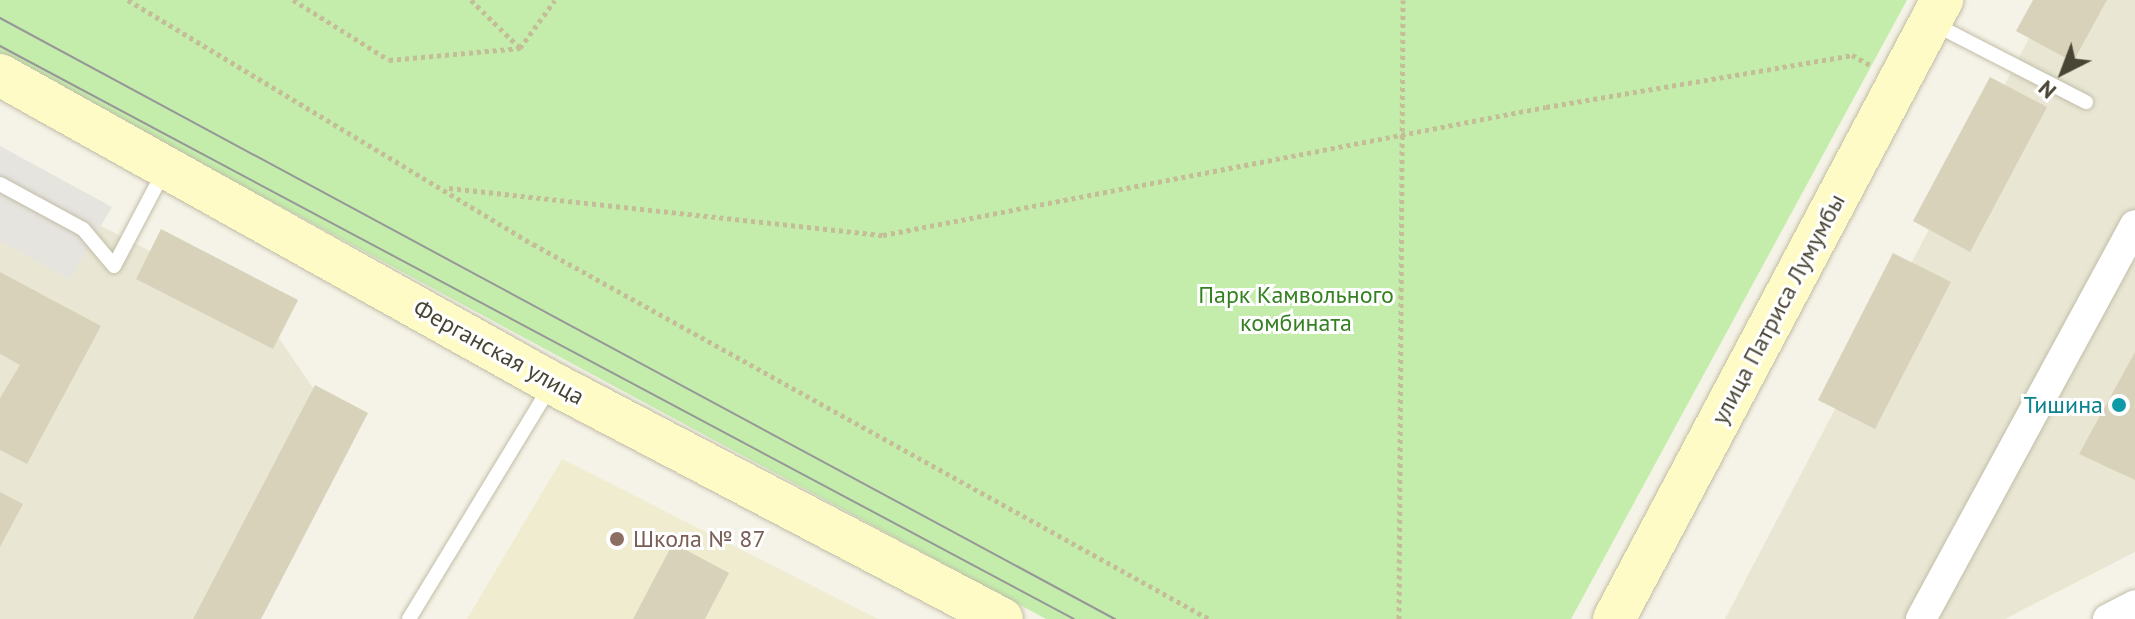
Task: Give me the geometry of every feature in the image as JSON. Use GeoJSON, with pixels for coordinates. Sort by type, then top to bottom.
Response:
{"type":"FeatureCollection","features":[{"type":"Feature","properties":{"kind":"street","name":"улица Патриса Лумумбы"},"geometry":{"type":"LineString","coordinates":[[1614,619],[1936,11]]}},
{"type":"Feature","properties":{"kind":"street","name":"Ферганская улица"},"geometry":{"type":"LineString","coordinates":[[0,75],[168,164],[552,383],[1002,619]]}},
{"type":"Feature","properties":{"kind":"street"},"geometry":{"type":"LineString","coordinates":[[1921,619],[2135,225]]}},
{"type":"Feature","properties":{"kind":"street"},"geometry":{"type":"LineString","coordinates":[[2108,619],[2135,605]]}},
{"type":"Feature","properties":{"kind":"lane"},"geometry":{"type":"LineString","coordinates":[[1936,11],[2086,102]]}},
{"type":"Feature","properties":{"kind":"lane"},"geometry":{"type":"LineString","coordinates":[[0,184],[83,229],[114,266],[168,164]]}},
{"type":"Feature","properties":{"kind":"lane"},"geometry":{"type":"LineString","coordinates":[[409,619],[552,383]]}},
{"type":"Feature","properties":{"kind":"path"},"geometry":{"type":"LineString","coordinates":[[128,0],[449,188],[533,244],[1209,619]]}},
{"type":"Feature","properties":{"kind":"path"},"geometry":{"type":"LineString","coordinates":[[293,0],[389,60],[520,48],[555,0]]}},
{"type":"Feature","properties":{"kind":"path"},"geometry":{"type":"LineString","coordinates":[[471,0],[520,48]]}},
{"type":"Feature","properties":{"kind":"path"},"geometry":{"type":"LineString","coordinates":[[1399,619],[1403,0]]}},
{"type":"Feature","properties":{"kind":"path"},"geometry":{"type":"LineString","coordinates":[[449,188],[883,235],[1402,132],[1852,55],[1899,80]]}},
{"type":"Feature","properties":{"kind":"shaded area"},"geometry":{"type":"Polygon","coordinates":[[[2049,0],[2135,0],[2135,552],[2005,619],[1725,619],[2049,0]]]}},
{"type":"Feature","properties":{"kind":"shaded area"},"geometry":{"type":"Polygon","coordinates":[[[0,146],[112,207],[70,279],[0,241],[0,146]]]}},
{"type":"Feature","properties":{"kind":"shaded area"},"geometry":{"type":"Polygon","coordinates":[[[0,174],[257,306],[341,429],[238,619],[0,619],[0,174]]]}},
{"type":"Feature","properties":{"kind":"shaded area","name":"Школа № 87"},"geometry":{"type":"Polygon","coordinates":[[[562,459],[878,619],[467,619],[562,459]]]}},
{"type":"Feature","properties":{"kind":"green space","name":"Парк Камвольного комбината"},"geometry":{"type":"Polygon","coordinates":[[[0,0],[1907,0],[1571,619],[1046,619],[0,55],[0,0]]]}},
{"type":"Feature","properties":{"kind":"building"},"geometry":{"type":"Polygon","coordinates":[[[2033,0],[2107,0],[2073,62],[2016,31],[2033,0]]]}},
{"type":"Feature","properties":{"kind":"building"},"geometry":{"type":"Polygon","coordinates":[[[1990,77],[2047,107],[1970,252],[1913,221],[1990,77]]]}},
{"type":"Feature","properties":{"kind":"building"},"geometry":{"type":"Polygon","coordinates":[[[161,229],[298,300],[273,349],[136,279],[161,229]]]}},
{"type":"Feature","properties":{"kind":"building"},"geometry":{"type":"Polygon","coordinates":[[[1893,253],[1951,282],[1875,429],[1818,400],[1893,253]]]}},
{"type":"Feature","properties":{"kind":"building"},"geometry":{"type":"Polygon","coordinates":[[[0,272],[101,326],[27,464],[0,450],[0,398],[20,365],[0,354],[0,272]]]}},
{"type":"Feature","properties":{"kind":"building","name":"Тишина"},"geometry":{"type":"Polygon","coordinates":[[[2135,352],[2135,480],[2079,454],[2135,352]]]}},
{"type":"Feature","properties":{"kind":"building"},"geometry":{"type":"Polygon","coordinates":[[[315,385],[368,413],[261,619],[193,619],[315,385]]]}},
{"type":"Feature","properties":{"kind":"building"},"geometry":{"type":"Polygon","coordinates":[[[0,492],[23,504],[0,547],[0,492]]]}},
{"type":"Feature","properties":{"kind":"building"},"geometry":{"type":"Polygon","coordinates":[[[673,543],[729,573],[705,619],[633,619],[673,543]]]}},
{"type":"Feature","properties":{"kind":"tram line"},"geometry":{"type":"LineString","coordinates":[[0,18],[1115,619]]}},
{"type":"Feature","properties":{"kind":"tram line"},"geometry":{"type":"LineString","coordinates":[[0,46],[1074,619]]}},
{"type":"Feature","properties":{"kind":"place","name":"Тишина"},"geometry":{"type":"Point","coordinates":[2119,405]}},
{"type":"Feature","properties":{"kind":"place","name":"Школа № 87"},"geometry":{"type":"Point","coordinates":[617,539]}}]}
